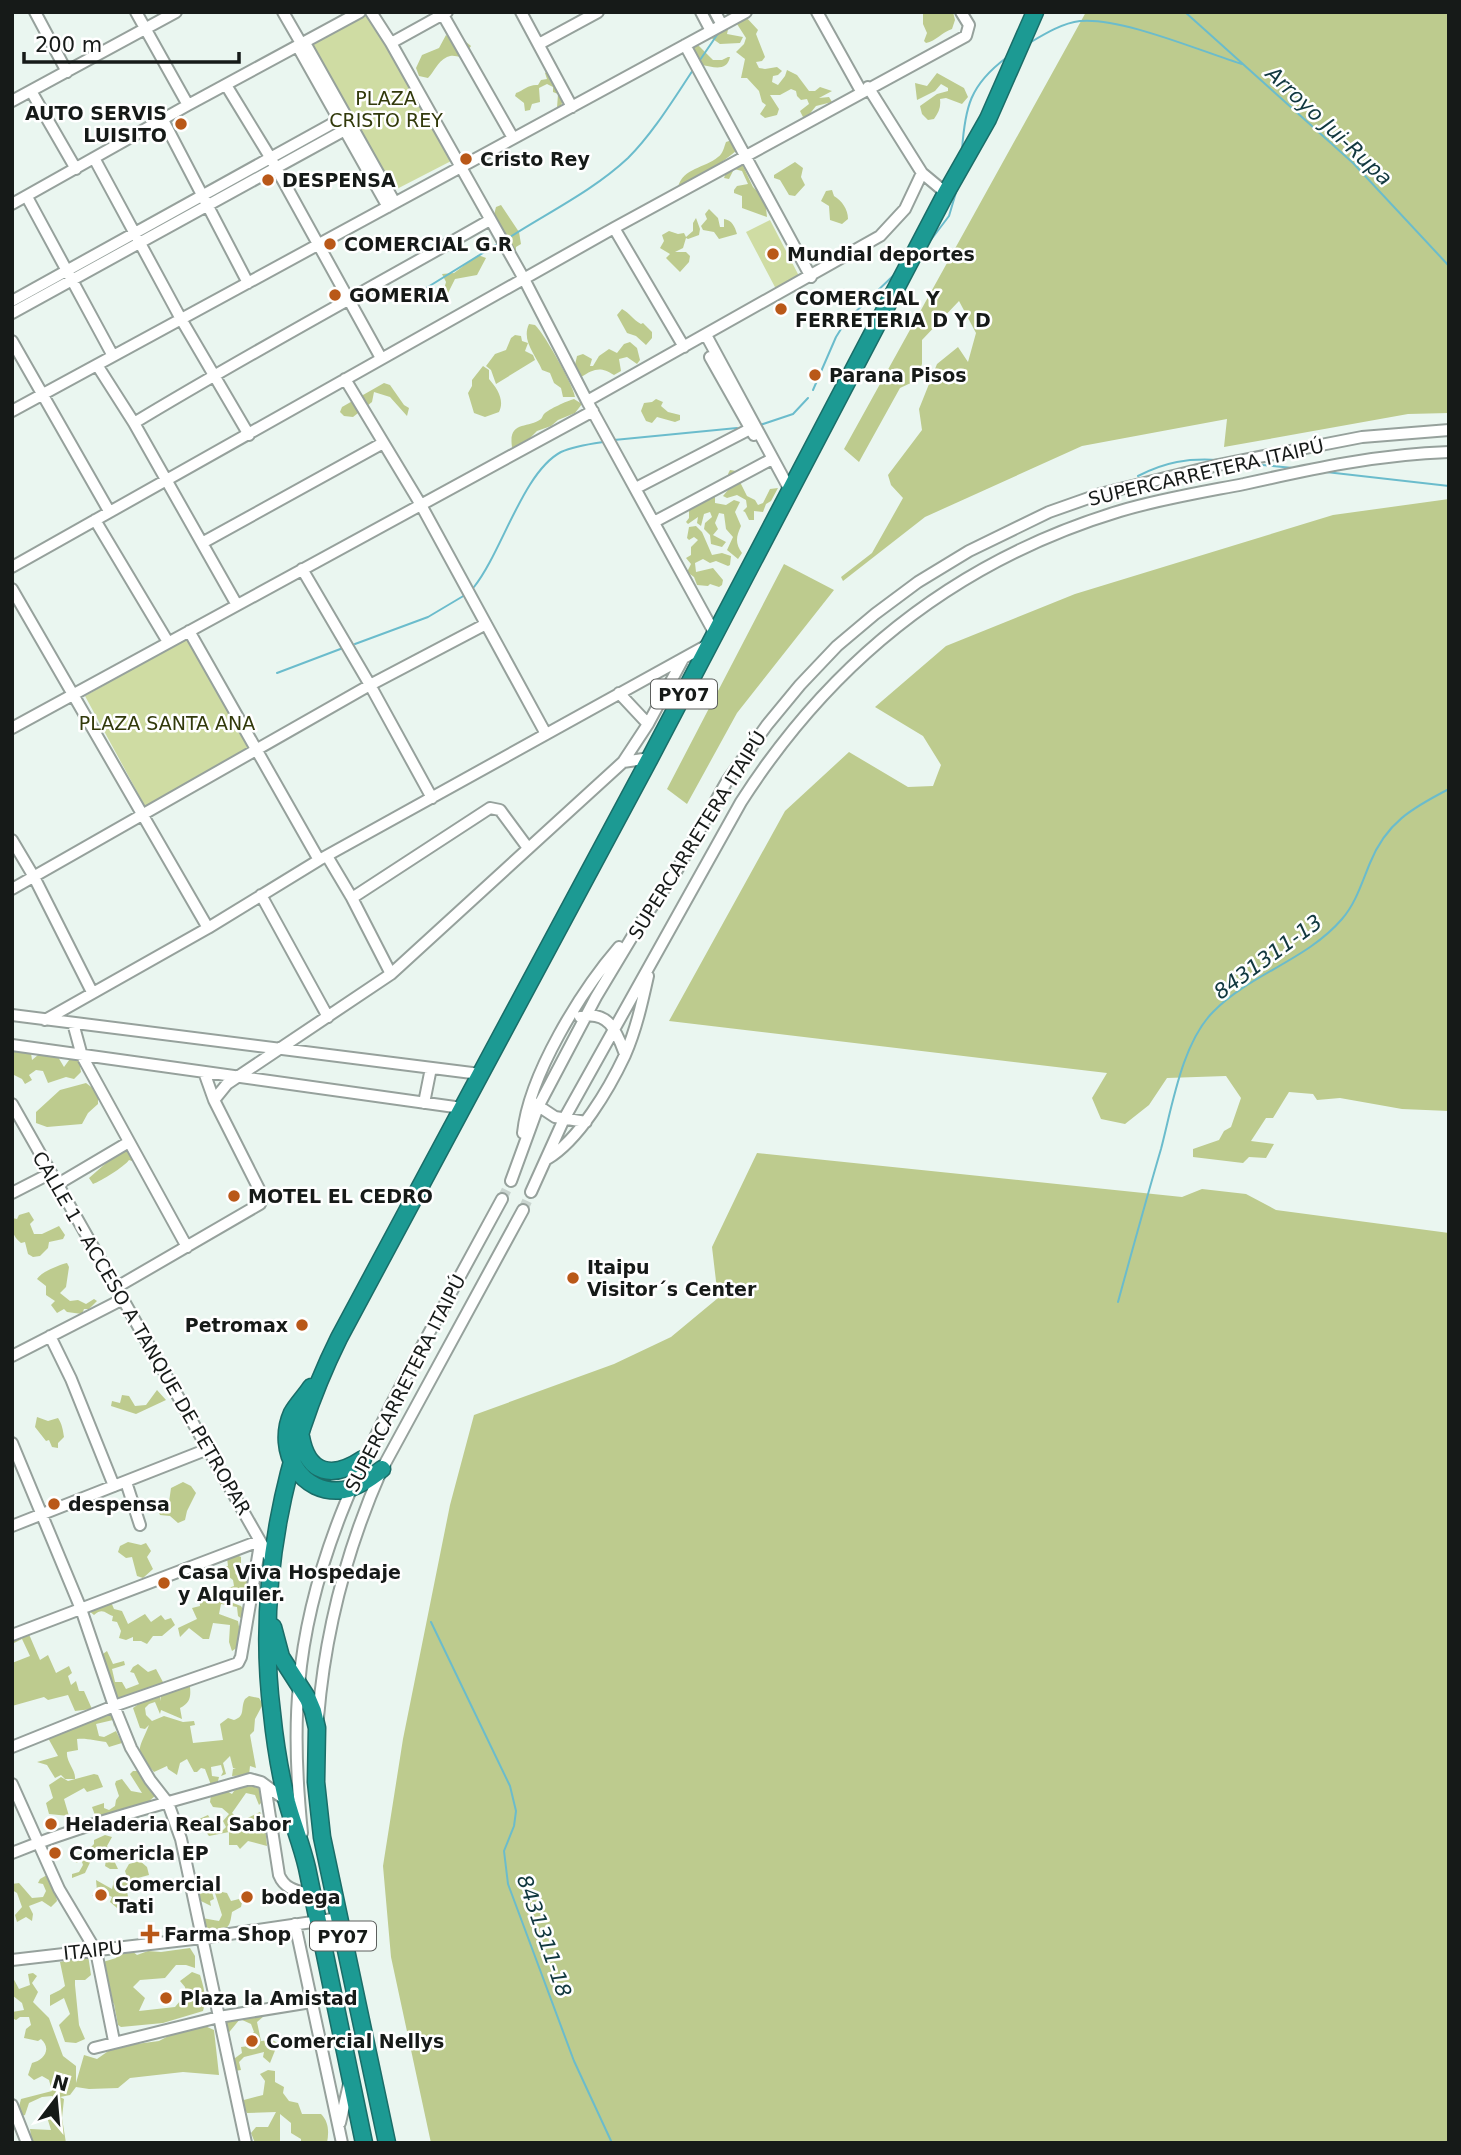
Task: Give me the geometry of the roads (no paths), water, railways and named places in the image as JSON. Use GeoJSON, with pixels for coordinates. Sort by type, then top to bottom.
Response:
{"type":"FeatureCollection","features":[{"type":"Feature","properties":{"kind":"highway","name":"PY07"},"geometry":{"type":"LineString","coordinates":[[364,2143],[306,1864],[287,1801],[269,1681],[267,1623],[272,1562],[292,1465],[301,1436],[323,1371],[791,492],[946,193],[988,119],[1035,12]]}},
{"type":"Feature","properties":{"kind":"highway"},"geometry":{"type":"LineString","coordinates":[[323,1371],[292,1414],[287,1448],[292,1465],[304,1479],[320,1488],[336,1490],[350,1488],[382,1469]]}},
{"type":"Feature","properties":{"kind":"highway"},"geometry":{"type":"LineString","coordinates":[[301,1436],[310,1461],[323,1470],[338,1472],[363,1459]]}},
{"type":"Feature","properties":{"kind":"highway","name":"PY07"},"geometry":{"type":"LineString","coordinates":[[271,1586],[276,1641],[281,1657],[309,1699],[317,1728],[318,1810],[327,1868],[340,1917],[387,2143]]}},
{"type":"Feature","properties":{"kind":"street"},"geometry":{"type":"LineString","coordinates":[[35,12],[67,72]]}},
{"type":"Feature","properties":{"kind":"street"},"geometry":{"type":"LineString","coordinates":[[136,12],[188,105]]}},
{"type":"Feature","properties":{"kind":"street"},"geometry":{"type":"LineString","coordinates":[[12,101],[176,12]]}},
{"type":"Feature","properties":{"kind":"street"},"geometry":{"type":"LineString","coordinates":[[283,12],[391,205]]}},
{"type":"Feature","properties":{"kind":"street"},"geometry":{"type":"LineString","coordinates":[[12,204],[360,12]]}},
{"type":"Feature","properties":{"kind":"street"},"geometry":{"type":"LineString","coordinates":[[44,1020],[208,928],[323,858],[683,658],[713,638],[524,279],[372,12]]}},
{"type":"Feature","properties":{"kind":"street"},"geometry":{"type":"LineString","coordinates":[[521,12],[572,107]]}},
{"type":"Feature","properties":{"kind":"street"},"geometry":{"type":"LineString","coordinates":[[538,44],[598,12]]}},
{"type":"Feature","properties":{"kind":"street"},"geometry":{"type":"LineString","coordinates":[[702,12],[711,31]]}},
{"type":"Feature","properties":{"kind":"street"},"geometry":{"type":"LineString","coordinates":[[715,12],[722,25]]}},
{"type":"Feature","properties":{"kind":"street"},"geometry":{"type":"LineString","coordinates":[[12,411],[746,12]]}},
{"type":"Feature","properties":{"kind":"street"},"geometry":{"type":"LineString","coordinates":[[817,12],[922,173],[946,193]]}},
{"type":"Feature","properties":{"kind":"street"},"geometry":{"type":"LineString","coordinates":[[12,567],[614,228],[966,36],[969,25],[961,12]]}},
{"type":"Feature","properties":{"kind":"street"},"geometry":{"type":"LineString","coordinates":[[391,43],[445,14],[513,138]]}},
{"type":"Feature","properties":{"kind":"street"},"geometry":{"type":"LineString","coordinates":[[685,45],[811,277]]}},
{"type":"Feature","properties":{"kind":"street"},"geometry":{"type":"LineString","coordinates":[[226,85],[273,163],[382,358]]}},
{"type":"Feature","properties":{"kind":"street"},"geometry":{"type":"LineString","coordinates":[[31,91],[76,169]]}},
{"type":"Feature","properties":{"kind":"street"},"geometry":{"type":"LineString","coordinates":[[163,120],[248,283]]}},
{"type":"Feature","properties":{"kind":"street"},"geometry":{"type":"LineString","coordinates":[[12,313],[209,206],[273,163],[345,123]]}},
{"type":"Feature","properties":{"kind":"street"},"geometry":{"type":"LineString","coordinates":[[94,158],[181,319],[249,435]]}},
{"type":"Feature","properties":{"kind":"street"},"geometry":{"type":"LineString","coordinates":[[12,301],[202,194],[273,163]]}},
{"type":"Feature","properties":{"kind":"street"},"geometry":{"type":"LineString","coordinates":[[12,729],[421,505],[590,406],[684,346],[880,236],[905,209],[922,173]]}},
{"type":"Feature","properties":{"kind":"street"},"geometry":{"type":"LineString","coordinates":[[27,197],[113,356]]}},
{"type":"Feature","properties":{"kind":"street"},"geometry":{"type":"LineString","coordinates":[[134,423],[490,220]]}},
{"type":"Feature","properties":{"kind":"street"},"geometry":{"type":"LineString","coordinates":[[614,228],[684,346]]}},
{"type":"Feature","properties":{"kind":"street"},"geometry":{"type":"LineString","coordinates":[[703,337],[750,429],[761,440],[791,492]]}},
{"type":"Feature","properties":{"kind":"street"},"geometry":{"type":"LineString","coordinates":[[703,337],[761,433],[761,440]]}},
{"type":"Feature","properties":{"kind":"street"},"geometry":{"type":"LineString","coordinates":[[12,341],[109,511]]}},
{"type":"Feature","properties":{"kind":"street"},"geometry":{"type":"LineString","coordinates":[[97,365],[134,423],[237,605]]}},
{"type":"Feature","properties":{"kind":"street"},"geometry":{"type":"LineString","coordinates":[[345,379],[421,505],[546,734]]}},
{"type":"Feature","properties":{"kind":"street"},"geometry":{"type":"LineString","coordinates":[[636,488],[750,429]]}},
{"type":"Feature","properties":{"kind":"street","name":"SUPERCARRETERA ITAIPÚ"},"geometry":{"type":"LineString","coordinates":[[534,1104],[739,763],[785,702],[819,665],[856,629],[897,597],[943,567],[1024,523],[1100,494],[1218,465],[1362,437],[1449,430]]}},
{"type":"Feature","properties":{"kind":"street"},"geometry":{"type":"LineString","coordinates":[[202,543],[383,443]]}},
{"type":"Feature","properties":{"kind":"street","name":"SUPERCARRETERA ITAIPÚ"},"geometry":{"type":"LineString","coordinates":[[531,1192],[564,1119],[741,802],[783,740],[856,660],[894,627],[935,597],[1024,548],[1121,511],[1367,460],[1449,452]]}},
{"type":"Feature","properties":{"kind":"street"},"geometry":{"type":"LineString","coordinates":[[654,522],[772,459]]}},
{"type":"Feature","properties":{"kind":"street"},"geometry":{"type":"LineString","coordinates":[[95,520],[168,642]]}},
{"type":"Feature","properties":{"kind":"street"},"geometry":{"type":"LineString","coordinates":[[302,569],[432,798]]}},
{"type":"Feature","properties":{"kind":"street"},"geometry":{"type":"LineString","coordinates":[[12,589],[76,695],[142,816],[208,928]]}},
{"type":"Feature","properties":{"kind":"street"},"geometry":{"type":"LineString","coordinates":[[12,889],[370,685],[486,624]]}},
{"type":"Feature","properties":{"kind":"street"},"geometry":{"type":"LineString","coordinates":[[189,631],[256,751],[323,858],[352,898],[391,974]]}},
{"type":"Feature","properties":{"kind":"street"},"geometry":{"type":"LineString","coordinates":[[214,1100],[227,1084],[391,974],[623,762],[648,724],[683,658]]}},
{"type":"Feature","properties":{"kind":"street"},"geometry":{"type":"LineString","coordinates":[[619,693],[648,724]]}},
{"type":"Feature","properties":{"kind":"street"},"geometry":{"type":"LineString","coordinates":[[623,762],[650,758]]}},
{"type":"Feature","properties":{"kind":"street"},"geometry":{"type":"LineString","coordinates":[[352,898],[491,808],[500,810],[528,848]]}},
{"type":"Feature","properties":{"kind":"street"},"geometry":{"type":"LineString","coordinates":[[12,840],[34,877],[92,992]]}},
{"type":"Feature","properties":{"kind":"street"},"geometry":{"type":"LineString","coordinates":[[261,895],[328,1017]]}},
{"type":"Feature","properties":{"kind":"street"},"geometry":{"type":"LineString","coordinates":[[511,1181],[523,1148],[524,1123],[534,1104],[537,1081],[569,1020],[602,967],[638,927]]}},
{"type":"Feature","properties":{"kind":"street"},"geometry":{"type":"LineString","coordinates":[[547,1159],[558,1153],[586,1122],[625,1054],[651,964]]}},
{"type":"Feature","properties":{"kind":"street"},"geometry":{"type":"LineString","coordinates":[[12,1015],[480,1074]]}},
{"type":"Feature","properties":{"kind":"street"},"geometry":{"type":"LineString","coordinates":[[569,1020],[587,1015],[603,1018],[615,1027],[625,1054]]}},
{"type":"Feature","properties":{"kind":"street"},"geometry":{"type":"LineString","coordinates":[[73,1023],[82,1056],[187,1247]]}},
{"type":"Feature","properties":{"kind":"street"},"geometry":{"type":"LineString","coordinates":[[12,1045],[462,1108]]}},
{"type":"Feature","properties":{"kind":"street"},"geometry":{"type":"LineString","coordinates":[[424,1103],[430,1068]]}},
{"type":"Feature","properties":{"kind":"street"},"geometry":{"type":"LineString","coordinates":[[117,1287],[260,1204],[263,1197],[214,1100],[204,1072]]}},
{"type":"Feature","properties":{"kind":"street","name":"CALLE 1 - ACCESO A TANQUE DE PETROPAR"},"geometry":{"type":"LineString","coordinates":[[12,1104],[272,1562]]}},
{"type":"Feature","properties":{"kind":"street"},"geometry":{"type":"LineString","coordinates":[[534,1104],[555,1117],[586,1122]]}},
{"type":"Feature","properties":{"kind":"street"},"geometry":{"type":"LineString","coordinates":[[58,1184],[129,1142]]}},
{"type":"Feature","properties":{"kind":"street"},"geometry":{"type":"LineString","coordinates":[[12,1193],[51,1173]]}},
{"type":"Feature","properties":{"kind":"street","name":"SUPERCARRETERA ITAIPÚ"},"geometry":{"type":"LineString","coordinates":[[306,1864],[297,1758],[299,1684],[304,1646],[330,1542],[363,1459],[502,1199]]}},
{"type":"Feature","properties":{"kind":"street","name":"SUPERCARRETERA ITAIPÚ"},"geometry":{"type":"LineString","coordinates":[[317,1728],[335,1605],[354,1540],[382,1469],[523,1210]]}},
{"type":"Feature","properties":{"kind":"street"},"geometry":{"type":"LineString","coordinates":[[12,1356],[123,1299]]}},
{"type":"Feature","properties":{"kind":"street"},"geometry":{"type":"LineString","coordinates":[[50,1336],[71,1379],[114,1486]]}},
{"type":"Feature","properties":{"kind":"street"},"geometry":{"type":"LineString","coordinates":[[12,1443],[81,1609],[114,1706],[134,1753],[150,1780],[168,1802],[181,1839],[246,2143]]}},
{"type":"Feature","properties":{"kind":"street"},"geometry":{"type":"LineString","coordinates":[[12,1526],[208,1449]]}},
{"type":"Feature","properties":{"kind":"street"},"geometry":{"type":"LineString","coordinates":[[126,1482],[140,1525]]}},
{"type":"Feature","properties":{"kind":"street"},"geometry":{"type":"LineString","coordinates":[[12,1634],[260,1543]]}},
{"type":"Feature","properties":{"kind":"street"},"geometry":{"type":"LineString","coordinates":[[12,1747],[114,1706],[239,1661],[260,1543]]}},
{"type":"Feature","properties":{"kind":"street"},"geometry":{"type":"LineString","coordinates":[[12,1853],[168,1802],[250,1779],[265,1784],[287,1801]]}},
{"type":"Feature","properties":{"kind":"street"},"geometry":{"type":"LineString","coordinates":[[12,1784],[68,1906],[96,1951],[114,2041]]}},
{"type":"Feature","properties":{"kind":"street"},"geometry":{"type":"LineString","coordinates":[[265,1784],[282,1884],[312,1895]]}},
{"type":"Feature","properties":{"kind":"street","name":"ITAIPU"},"geometry":{"type":"LineString","coordinates":[[12,1960],[202,1938],[340,1917]]}},
{"type":"Feature","properties":{"kind":"street"},"geometry":{"type":"LineString","coordinates":[[295,1924],[342,2143]]}},
{"type":"Feature","properties":{"kind":"street"},"geometry":{"type":"LineString","coordinates":[[94,2048],[219,2017],[311,2002]]}},
{"type":"Feature","properties":{"kind":"street"},"geometry":{"type":"LineString","coordinates":[[339,2129],[351,2078]]}},
{"type":"Feature","properties":{"kind":"street"},"geometry":{"type":"LineString","coordinates":[[12,2105],[27,2143]]}},
{"type":"Feature","properties":{"kind":"waterway","name":"Arroyo Jui-Rupa"},"geometry":{"type":"LineString","coordinates":[[1185,12],[1353,163],[1449,266]]}},
{"type":"Feature","properties":{"kind":"waterway"},"geometry":{"type":"LineString","coordinates":[[1031,42],[1067,24],[1097,21],[1138,29],[1242,64]]}},
{"type":"Feature","properties":{"kind":"waterway"},"geometry":{"type":"LineString","coordinates":[[700,60],[719,32]]}},
{"type":"Feature","properties":{"kind":"waterway"},"geometry":{"type":"LineString","coordinates":[[962,150],[965,121],[972,98],[984,78],[1006,58]]}},
{"type":"Feature","properties":{"kind":"waterway"},"geometry":{"type":"LineString","coordinates":[[510,237],[615,170],[654,127],[693,70]]}},
{"type":"Feature","properties":{"kind":"waterway"},"geometry":{"type":"LineString","coordinates":[[927,245],[949,216],[957,189]]}},
{"type":"Feature","properties":{"kind":"waterway"},"geometry":{"type":"LineString","coordinates":[[402,303],[499,243]]}},
{"type":"Feature","properties":{"kind":"waterway"},"geometry":{"type":"LineString","coordinates":[[813,390],[836,337],[846,321],[896,273]]}},
{"type":"Feature","properties":{"kind":"waterway"},"geometry":{"type":"LineString","coordinates":[[760,425],[793,414],[808,398]]}},
{"type":"Feature","properties":{"kind":"waterway"},"geometry":{"type":"LineString","coordinates":[[614,440],[737,428]]}},
{"type":"Feature","properties":{"kind":"waterway"},"geometry":{"type":"LineString","coordinates":[[474,587],[524,494],[548,462],[566,450],[603,442]]}},
{"type":"Feature","properties":{"kind":"waterway"},"geometry":{"type":"LineString","coordinates":[[1138,476],[1177,462],[1218,460]]}},
{"type":"Feature","properties":{"kind":"waterway"},"geometry":{"type":"LineString","coordinates":[[1253,464],[1293,468]]}},
{"type":"Feature","properties":{"kind":"waterway"},"geometry":{"type":"LineString","coordinates":[[1326,472],[1449,486]]}},
{"type":"Feature","properties":{"kind":"waterway"},"geometry":{"type":"LineString","coordinates":[[355,644],[428,617],[465,595]]}},
{"type":"Feature","properties":{"kind":"waterway"},"geometry":{"type":"LineString","coordinates":[[277,673],[343,648]]}},
{"type":"Feature","properties":{"kind":"waterway","name":"8431311-13"},"geometry":{"type":"LineString","coordinates":[[1118,1302],[1174,1095],[1186,1058],[1202,1025],[1213,1012],[1244,987],[1328,933],[1351,906],[1376,849],[1392,827],[1412,810],[1449,789]]}},
{"type":"Feature","properties":{"kind":"waterway","name":"8431311-18"},"geometry":{"type":"LineString","coordinates":[[431,1622],[510,1786],[516,1811],[514,1826],[504,1851],[508,1884],[574,2061],[612,2143]]}},
{"type":"Feature","properties":{"kind":"tunnel"},"geometry":{"type":"LineString","coordinates":[[502,1199],[511,1181]]}},
{"type":"Feature","properties":{"kind":"tunnel"},"geometry":{"type":"LineString","coordinates":[[523,1210],[531,1192]]}},
{"type":"Feature","properties":{"kind":"place","name":"AUTO SERVIS LUISITO"},"geometry":{"type":"Point","coordinates":[181,124]}},
{"type":"Feature","properties":{"kind":"place","name":"Cristo Rey"},"geometry":{"type":"Point","coordinates":[466,159]}},
{"type":"Feature","properties":{"kind":"place","name":"DESPENSA"},"geometry":{"type":"Point","coordinates":[268,180]}},
{"type":"Feature","properties":{"kind":"place","name":"COMERCIAL G.R"},"geometry":{"type":"Point","coordinates":[330,244]}},
{"type":"Feature","properties":{"kind":"place","name":"Mundial deportes"},"geometry":{"type":"Point","coordinates":[773,254]}},
{"type":"Feature","properties":{"kind":"place","name":"GOMERIA"},"geometry":{"type":"Point","coordinates":[335,295]}},
{"type":"Feature","properties":{"kind":"place","name":"COMERCIAL Y FERRETERIA D Y D"},"geometry":{"type":"Point","coordinates":[781,309]}},
{"type":"Feature","properties":{"kind":"place","name":"Parana Pisos"},"geometry":{"type":"Point","coordinates":[815,375]}},
{"type":"Feature","properties":{"kind":"place","name":"MOTEL EL CEDRO"},"geometry":{"type":"Point","coordinates":[234,1196]}},
{"type":"Feature","properties":{"kind":"place","name":"Itaipu Visitor´s Center"},"geometry":{"type":"Point","coordinates":[573,1278]}},
{"type":"Feature","properties":{"kind":"place","name":"Petromax"},"geometry":{"type":"Point","coordinates":[302,1325]}},
{"type":"Feature","properties":{"kind":"place","name":"despensa"},"geometry":{"type":"Point","coordinates":[54,1504]}},
{"type":"Feature","properties":{"kind":"place","name":"Casa Viva Hospedaje y Alquiler."},"geometry":{"type":"Point","coordinates":[164,1583]}},
{"type":"Feature","properties":{"kind":"place","name":"Heladeria Real Sabor"},"geometry":{"type":"Point","coordinates":[51,1824]}},
{"type":"Feature","properties":{"kind":"place","name":"Comericla EP"},"geometry":{"type":"Point","coordinates":[55,1853]}},
{"type":"Feature","properties":{"kind":"place","name":"Comercial Tati"},"geometry":{"type":"Point","coordinates":[101,1895]}},
{"type":"Feature","properties":{"kind":"place","name":"bodega"},"geometry":{"type":"Point","coordinates":[247,1897]}},
{"type":"Feature","properties":{"kind":"place","name":"Farma Shop"},"geometry":{"type":"Point","coordinates":[150,1934]}},
{"type":"Feature","properties":{"kind":"place","name":"Plaza la Amistad"},"geometry":{"type":"Point","coordinates":[166,1998]}},
{"type":"Feature","properties":{"kind":"place","name":"Comercial Nellys"},"geometry":{"type":"Point","coordinates":[252,2041]}},
{"type":"Feature","properties":{"kind":"park label","name":"PLAZA CRISTO REY"},"geometry":{"type":"Point","coordinates":[386,109]}},
{"type":"Feature","properties":{"kind":"park label","name":"PLAZA SANTA ANA"},"geometry":{"type":"Point","coordinates":[167,723]}}]}
